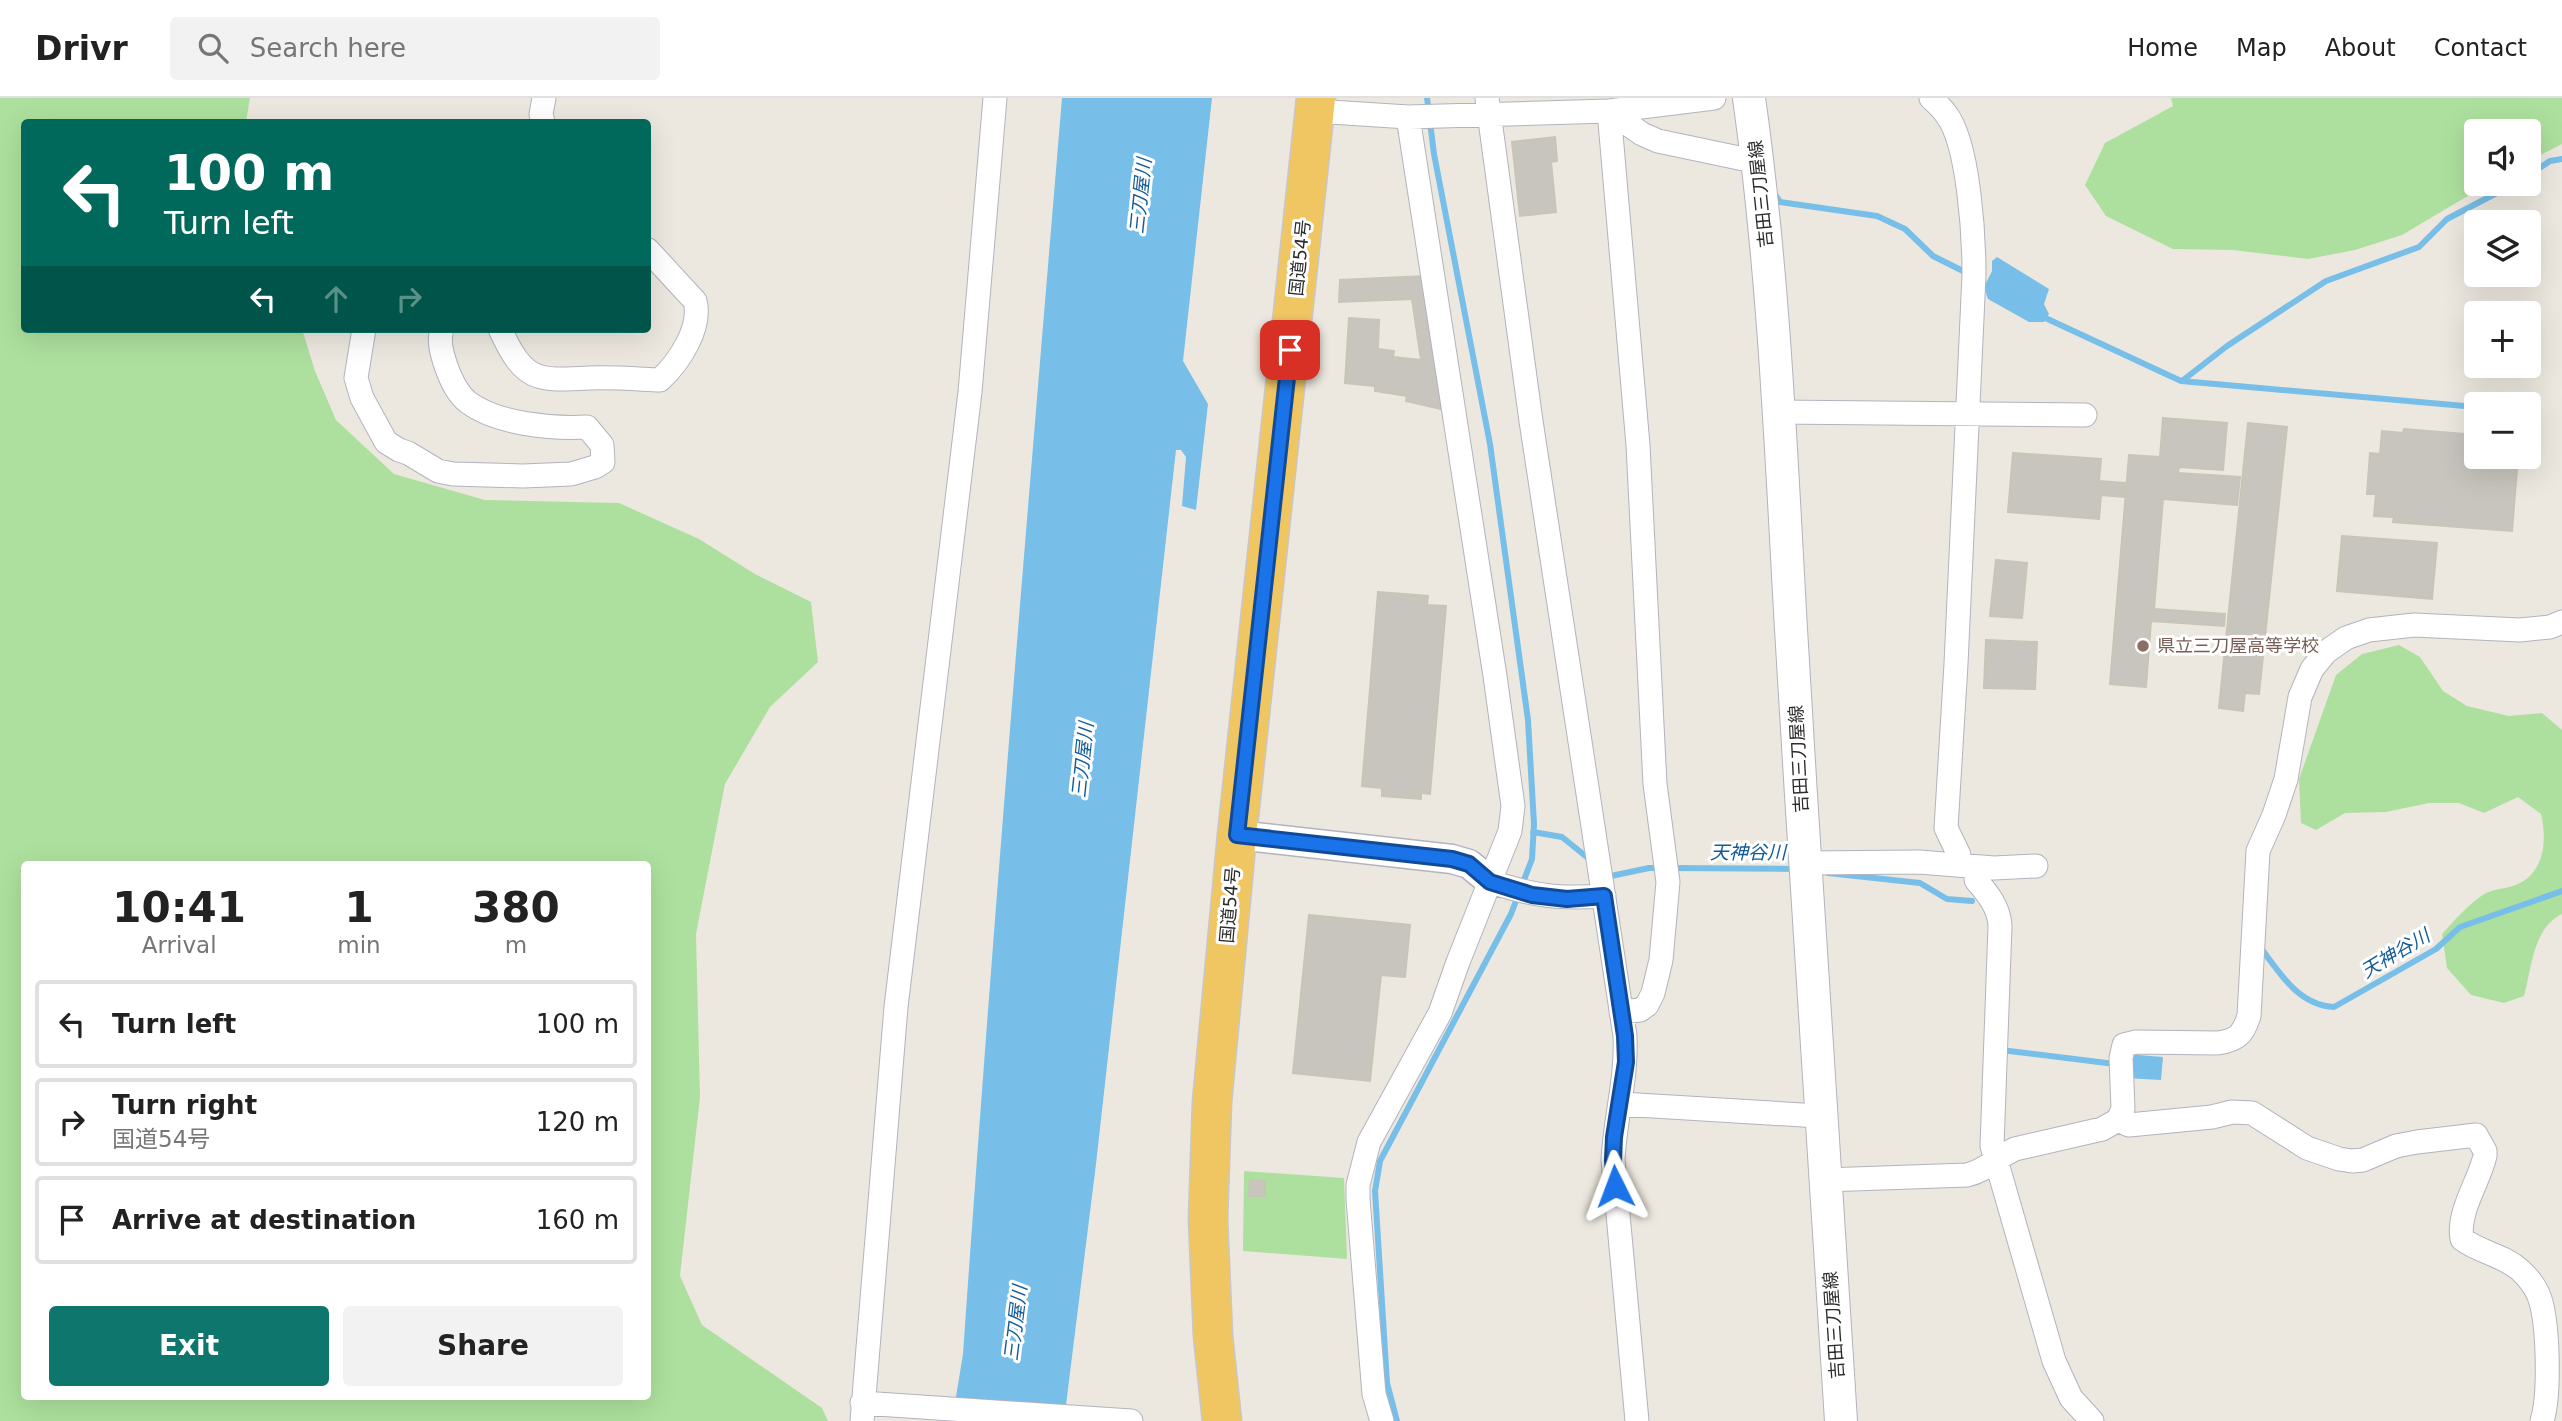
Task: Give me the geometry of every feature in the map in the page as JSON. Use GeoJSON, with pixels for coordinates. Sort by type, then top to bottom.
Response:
{"type":"FeatureCollection","features":[{"type":"Feature","properties":{"kind":"highway","name":"国道54号"},"geometry":{"type":"LineString","coordinates":[[1222,1421],[1213,1336],[1208,1219],[1212,1102],[1237,835],[1316,104]]}},
{"type":"Feature","properties":{"kind":"main road","name":"吉田三刀屋線"},"geometry":{"type":"LineString","coordinates":[[1749,98],[1763,199],[1778,412],[1825,1180],[1836,1421]]}},
{"type":"Feature","properties":{"kind":"street"},"geometry":{"type":"LineString","coordinates":[[542,119],[544,98]]}},
{"type":"Feature","properties":{"kind":"street"},"geometry":{"type":"LineString","coordinates":[[995,98],[971,392],[896,1007],[865,1409],[1131,1421]]}},
{"type":"Feature","properties":{"kind":"street"},"geometry":{"type":"LineString","coordinates":[[1316,104],[1412,117],[1440,116],[1488,106],[1609,111],[1714,98]]}},
{"type":"Feature","properties":{"kind":"street"},"geometry":{"type":"LineString","coordinates":[[1931,98],[1947,115],[1957,135],[1974,222],[1975,275],[1966,412],[1957,650],[1945,828],[1959,855]]}},
{"type":"Feature","properties":{"kind":"street"},"geometry":{"type":"LineString","coordinates":[[1488,106],[1531,421],[1621,1012],[1626,1062],[1613,1160],[1637,1421]]}},
{"type":"Feature","properties":{"kind":"street"},"geometry":{"type":"LineString","coordinates":[[1609,111],[1642,134],[1658,141],[1758,162]]}},
{"type":"Feature","properties":{"kind":"street"},"geometry":{"type":"LineString","coordinates":[[1609,111],[1638,445],[1655,784],[1668,882],[1661,960],[1653,993],[1647,1005],[1640,1010],[1621,1012]]}},
{"type":"Feature","properties":{"kind":"street"},"geometry":{"type":"LineString","coordinates":[[1382,1421],[1374,1394],[1362,1266],[1358,1185],[1362,1162],[1369,1142],[1440,1013],[1510,831],[1513,806],[1412,117]]}},
{"type":"Feature","properties":{"kind":"street"},"geometry":{"type":"LineString","coordinates":[[502,333],[510,352],[524,368],[538,377],[558,381],[591,378],[660,380],[672,369],[694,329],[697,310],[695,301],[651,253]]}},
{"type":"Feature","properties":{"kind":"street"},"geometry":{"type":"LineString","coordinates":[[363,333],[356,378],[362,398],[386,442],[438,471],[453,474],[523,476],[570,474],[596,467],[603,462],[602,445],[587,427],[562,429],[536,425],[487,412],[468,402],[456,389],[443,359],[441,333]]}},
{"type":"Feature","properties":{"kind":"street"},"geometry":{"type":"LineString","coordinates":[[1778,412],[2085,415]]}},
{"type":"Feature","properties":{"kind":"street"},"geometry":{"type":"LineString","coordinates":[[1825,1180],[1967,1175],[1979,1172],[2015,1149],[2102,1129],[2118,1120],[2123,1109],[2121,1058],[2124,1045],[2136,1042],[2232,1041],[2241,1035],[2249,1016],[2258,851],[2286,779],[2300,697],[2312,669],[2326,652],[2346,638],[2369,630],[2414,625],[2520,630],[2550,627],[2562,622]]}},
{"type":"Feature","properties":{"kind":"street"},"geometry":{"type":"LineString","coordinates":[[1237,835],[1452,859],[1469,864],[1490,882],[1532,895],[1567,899],[1604,896]]}},
{"type":"Feature","properties":{"kind":"street"},"geometry":{"type":"LineString","coordinates":[[1805,863],[1919,862],[1994,868],[2036,866]]}},
{"type":"Feature","properties":{"kind":"street"},"geometry":{"type":"LineString","coordinates":[[1976,880],[1996,908],[2000,926],[1992,1138],[1995,1161],[2054,1361],[2071,1398],[2092,1421]]}},
{"type":"Feature","properties":{"kind":"street"},"geometry":{"type":"LineString","coordinates":[[1621,1104],[1819,1116]]}},
{"type":"Feature","properties":{"kind":"street"},"geometry":{"type":"LineString","coordinates":[[2118,1120],[2129,1125],[2212,1117],[2232,1112],[2252,1113],[2307,1148],[2352,1161],[2363,1160],[2396,1146],[2476,1135],[2485,1156],[2467,1209],[2461,1231],[2462,1239],[2511,1263],[2528,1278],[2536,1290],[2542,1306],[2547,1379],[2546,1409],[2542,1421]]}},
{"type":"Feature","properties":{"kind":"green space"},"geometry":{"type":"Polygon","coordinates":[[[0,98],[250,98],[246,119],[21,119],[21,333],[303,333],[315,371],[336,420],[394,474],[485,500],[619,503],[699,539],[755,574],[811,602],[818,662],[770,707],[725,784],[696,934],[700,1097],[680,1276],[702,1325],[822,1408],[828,1421],[0,1421],[0,98]]]}},
{"type":"Feature","properties":{"kind":"green space"},"geometry":{"type":"Polygon","coordinates":[[[2171,98],[2562,98],[2562,144],[2541,155],[2541,119],[2464,119],[2464,196],[2468,196],[2402,235],[2355,250],[2308,259],[2233,250],[2173,249],[2106,216],[2085,185],[2105,143],[2173,106],[2171,98]]]}},
{"type":"Feature","properties":{"kind":"green space"},"geometry":{"type":"Polygon","coordinates":[[[2399,645],[2420,657],[2443,691],[2467,706],[2509,716],[2542,713],[2562,730],[2562,914],[2552,920],[2539,938],[2524,996],[2504,1003],[2471,995],[2447,968],[2442,934],[2480,897],[2490,891],[2518,884],[2534,872],[2542,854],[2544,834],[2541,814],[2518,797],[2484,813],[2459,803],[2429,803],[2386,812],[2345,813],[2316,830],[2301,823],[2299,779],[2336,675],[2362,654],[2399,645]]]}},
{"type":"Feature","properties":{"kind":"green space"},"geometry":{"type":"Polygon","coordinates":[[[1244,1171],[1344,1178],[1347,1259],[1243,1251],[1244,1171]]]}},
{"type":"Feature","properties":{"kind":"water","name":"三刀屋川"},"geometry":{"type":"Polygon","coordinates":[[[1062,98],[1212,98],[1183,361],[1208,404],[1196,510],[1182,506],[1186,457],[1181,450],[1176,450],[1096,1164],[1064,1421],[952,1421],[963,1354],[998,883],[1062,98]]]}},
{"type":"Feature","properties":{"kind":"water"},"geometry":{"type":"Polygon","coordinates":[[[1997,257],[2049,289],[2044,304],[2049,314],[2044,322],[2029,322],[1988,299],[1984,287],[1992,271],[1992,261],[1997,257]]]}},
{"type":"Feature","properties":{"kind":"water"},"geometry":{"type":"Polygon","coordinates":[[[2126,1054],[2163,1057],[2161,1080],[2125,1078],[2126,1054]]]}},
{"type":"Feature","properties":{"kind":"building"},"geometry":{"type":"Polygon","coordinates":[[[1555,137],[1557,161],[1551,162],[1556,212],[1520,216],[1512,142],[1555,137]]]}},
{"type":"Feature","properties":{"kind":"building"},"geometry":{"type":"Polygon","coordinates":[[[1426,276],[1445,410],[1406,401],[1407,396],[1375,391],[1375,386],[1345,383],[1349,318],[1379,320],[1378,349],[1394,351],[1393,357],[1421,360],[1412,299],[1339,302],[1340,280],[1426,276]]]}},
{"type":"Feature","properties":{"kind":"building"},"geometry":{"type":"Polygon","coordinates":[[[2163,418],[2227,423],[2223,470],[2179,467],[2178,473],[2240,477],[2237,505],[2163,499],[2154,609],[2225,614],[2224,626],[2151,621],[2146,687],[2110,684],[2129,455],[2160,457],[2163,418]]]}},
{"type":"Feature","properties":{"kind":"building"},"geometry":{"type":"Polygon","coordinates":[[[2248,423],[2287,427],[2259,694],[2245,693],[2243,711],[2219,708],[2248,423]]]}},
{"type":"Feature","properties":{"kind":"building"},"geometry":{"type":"Polygon","coordinates":[[[2404,429],[2464,434],[2464,469],[2517,469],[2512,531],[2393,522],[2394,517],[2374,516],[2376,494],[2367,494],[2370,453],[2380,454],[2382,431],[2403,433],[2404,429]]]}},
{"type":"Feature","properties":{"kind":"building"},"geometry":{"type":"Polygon","coordinates":[[[2013,453],[2101,459],[2099,481],[2125,483],[2124,497],[2101,495],[2099,519],[2008,512],[2013,453]]]}},
{"type":"Feature","properties":{"kind":"building"},"geometry":{"type":"Polygon","coordinates":[[[2342,536],[2437,543],[2432,599],[2337,591],[2342,536]]]}},
{"type":"Feature","properties":{"kind":"building"},"geometry":{"type":"Polygon","coordinates":[[[1996,560],[2027,563],[2022,618],[1990,616],[1996,560]]]}},
{"type":"Feature","properties":{"kind":"building"},"geometry":{"type":"Polygon","coordinates":[[[1378,592],[1428,596],[1427,605],[1446,606],[1430,794],[1421,793],[1421,799],[1382,796],[1382,788],[1362,786],[1378,592]]]}},
{"type":"Feature","properties":{"kind":"building"},"geometry":{"type":"Polygon","coordinates":[[[1986,640],[2037,642],[2035,689],[1984,688],[1986,640]]]}},
{"type":"Feature","properties":{"kind":"building"},"geometry":{"type":"Polygon","coordinates":[[[1309,915],[1410,925],[1405,977],[1381,975],[1370,1081],[1293,1073],[1309,915]]]}},
{"type":"Feature","properties":{"kind":"building"},"geometry":{"type":"Polygon","coordinates":[[[1250,1180],[1265,1181],[1265,1196],[1249,1196],[1250,1180]]]}},
{"type":"Feature","properties":{"kind":"waterway"},"geometry":{"type":"LineString","coordinates":[[1397,1421],[1387,1383],[1375,1191],[1380,1161],[1511,914],[1532,859],[1534,824],[1528,720],[1490,444],[1434,154],[1427,98]]}},
{"type":"Feature","properties":{"kind":"waterway"},"geometry":{"type":"LineString","coordinates":[[2541,167],[2550,161],[2562,159]]}},
{"type":"Feature","properties":{"kind":"waterway"},"geometry":{"type":"LineString","coordinates":[[1774,193],[1780,202],[1877,216],[1905,229],[1933,256],[1969,274]]}},
{"type":"Feature","properties":{"kind":"waterway"},"geometry":{"type":"LineString","coordinates":[[2182,381],[2227,346],[2326,281],[2419,247],[2447,219],[2491,196]]}},
{"type":"Feature","properties":{"kind":"waterway"},"geometry":{"type":"LineString","coordinates":[[2039,315],[2181,381],[2464,406]]}},
{"type":"Feature","properties":{"kind":"waterway","name":"天神谷川"},"geometry":{"type":"LineString","coordinates":[[1533,832],[1562,837],[1593,862]]}},
{"type":"Feature","properties":{"kind":"waterway","name":"天神谷川"},"geometry":{"type":"LineString","coordinates":[[1607,873],[1611,876],[1660,868]]}},
{"type":"Feature","properties":{"kind":"waterway","name":"天神谷川"},"geometry":{"type":"LineString","coordinates":[[1671,868],[1796,869]]}},
{"type":"Feature","properties":{"kind":"waterway","name":"天神谷川"},"geometry":{"type":"LineString","coordinates":[[1828,873],[1920,883],[1947,899],[1972,901]]}},
{"type":"Feature","properties":{"kind":"waterway","name":"天神谷川"},"geometry":{"type":"LineString","coordinates":[[2261,948],[2292,987],[2310,1001],[2334,1007],[2436,949],[2460,927],[2562,891]]}},
{"type":"Feature","properties":{"kind":"waterway","name":"天神谷川"},"geometry":{"type":"LineString","coordinates":[[2001,1050],[2115,1064]]}},
{"type":"Feature","properties":{"kind":"place","name":"県立三刀屋高等学校"},"geometry":{"type":"Point","coordinates":[2143,646]}},
{"type":"Feature","properties":{"kind":"route"},"geometry":{"type":"LineString","coordinates":[[1290,350],[1237,835],[1452,859],[1469,864],[1490,882],[1532,895],[1567,899],[1604,896],[1625,1036],[1626,1062],[1625,1082],[1614,1137],[1615,1186]]}}]}
